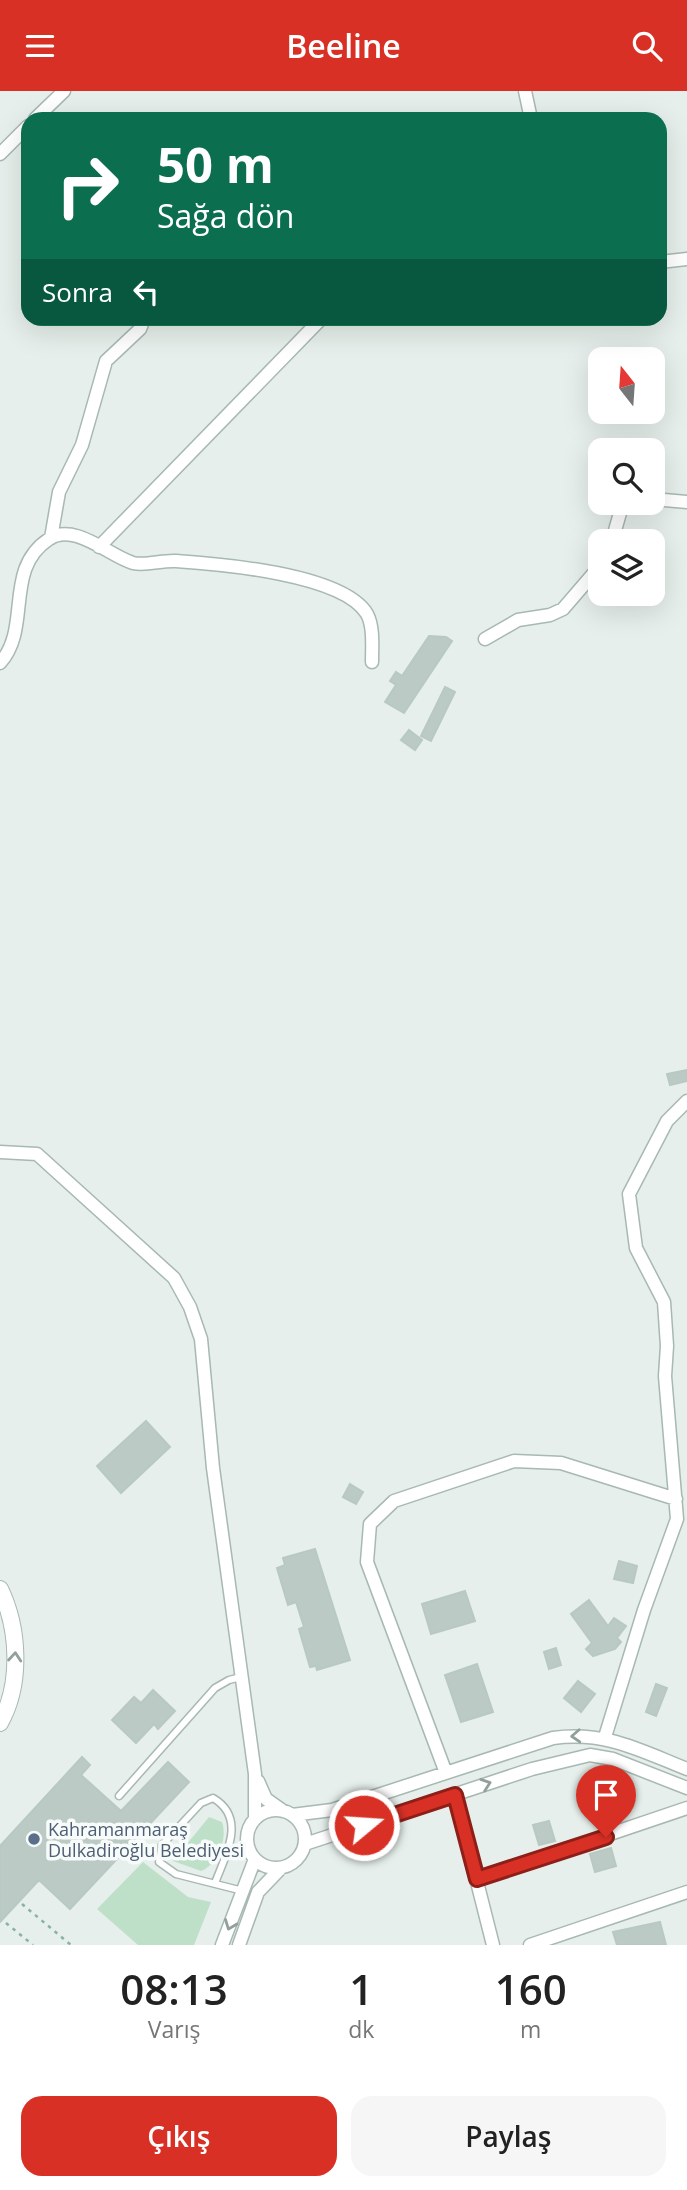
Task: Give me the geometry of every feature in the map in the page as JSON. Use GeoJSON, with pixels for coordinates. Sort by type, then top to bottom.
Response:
{"type":"FeatureCollection","features":[{"type":"Feature","properties":{"kind":"street"},"geometry":{"type":"LineString","coordinates":[[42,112],[64,91]]}},
{"type":"Feature","properties":{"kind":"street"},"geometry":{"type":"LineString","coordinates":[[525,91],[530,112]]}},
{"type":"Feature","properties":{"kind":"street"},"geometry":{"type":"LineString","coordinates":[[0,154],[21,133]]}},
{"type":"Feature","properties":{"kind":"street"},"geometry":{"type":"LineString","coordinates":[[667,261],[687,260]]}},
{"type":"Feature","properties":{"kind":"street"},"geometry":{"type":"LineString","coordinates":[[51,537],[59,492],[82,445],[106,361],[141,326]]}},
{"type":"Feature","properties":{"kind":"street"},"geometry":{"type":"LineString","coordinates":[[99,547],[314,326]]}},
{"type":"Feature","properties":{"kind":"street"},"geometry":{"type":"LineString","coordinates":[[665,500],[687,502]]}},
{"type":"Feature","properties":{"kind":"street"},"geometry":{"type":"LineString","coordinates":[[0,663],[13,646],[17,627],[18,589],[36,551],[51,537],[67,535],[134,563],[172,561],[253,568],[331,589],[353,600],[367,614],[371,625],[372,662]]}},
{"type":"Feature","properties":{"kind":"street"},"geometry":{"type":"LineString","coordinates":[[485,639],[518,620],[550,615],[563,609],[588,580]]}},
{"type":"Feature","properties":{"kind":"street"},"geometry":{"type":"LineString","coordinates":[[605,1737],[644,1610],[677,1518],[664,1377],[667,1329],[664,1302],[636,1248],[629,1194],[667,1121],[687,1101]]}},
{"type":"Feature","properties":{"kind":"street"},"geometry":{"type":"LineString","coordinates":[[0,1151],[37,1154],[174,1278],[190,1307],[201,1339],[213,1468],[255,1774],[255,1819],[247,1843],[255,1859],[262,1865],[281,1868]]}},
{"type":"Feature","properties":{"kind":"street"},"geometry":{"type":"LineString","coordinates":[[446,1773],[367,1562],[370,1524],[394,1501],[514,1461],[561,1464],[676,1499]]}},
{"type":"Feature","properties":{"kind":"street"},"geometry":{"type":"LineString","coordinates":[[673,1469],[687,1469]]}},
{"type":"Feature","properties":{"kind":"street"},"geometry":{"type":"LineString","coordinates":[[0,1589],[7,1603],[16,1644],[13,1681],[0,1723]]}},
{"type":"Feature","properties":{"kind":"street"},"geometry":{"type":"LineString","coordinates":[[255,1819],[268,1812],[332,1810],[552,1738],[580,1734],[605,1737],[687,1769]]}},
{"type":"Feature","properties":{"kind":"street"},"geometry":{"type":"LineString","coordinates":[[305,1844],[543,1765],[590,1755],[613,1759],[687,1789]]}},
{"type":"Feature","properties":{"kind":"street"},"geometry":{"type":"LineString","coordinates":[[239,1945],[258,1892],[281,1868],[299,1857],[305,1844],[303,1828],[288,1813],[266,1799],[255,1774]]}},
{"type":"Feature","properties":{"kind":"street"},"geometry":{"type":"LineString","coordinates":[[455,1795],[493,1945]]}},
{"type":"Feature","properties":{"kind":"street"},"geometry":{"type":"LineString","coordinates":[[477,1879],[687,1808]]}},
{"type":"Feature","properties":{"kind":"street"},"geometry":{"type":"LineString","coordinates":[[222,1945],[255,1859]]}},
{"type":"Feature","properties":{"kind":"street"},"geometry":{"type":"LineString","coordinates":[[530,1945],[687,1892]]}},
{"type":"Feature","properties":{"kind":"lane"},"geometry":{"type":"LineString","coordinates":[[119,1796],[215,1689],[229,1679],[242,1677]]}},
{"type":"Feature","properties":{"kind":"lane"},"geometry":{"type":"LineString","coordinates":[[215,1883],[231,1840],[232,1816],[223,1804],[213,1798],[201,1803],[162,1845],[159,1862],[176,1874],[243,1891]]}},
{"type":"Feature","properties":{"kind":"path"},"geometry":{"type":"LineString","coordinates":[[22,1904],[71,1945]]}},
{"type":"Feature","properties":{"kind":"path"},"geometry":{"type":"LineString","coordinates":[[6,1923],[33,1945]]}},
{"type":"Feature","properties":{"kind":"green space"},"geometry":{"type":"Polygon","coordinates":[[[209,1817],[222,1822],[224,1828],[217,1857],[201,1871],[173,1861],[209,1817]]]}},
{"type":"Feature","properties":{"kind":"green space"},"geometry":{"type":"Polygon","coordinates":[[[143,1862],[188,1897],[211,1902],[194,1945],[138,1945],[97,1909],[143,1862]]]}},
{"type":"Feature","properties":{"kind":"building"},"geometry":{"type":"Polygon","coordinates":[[[429,636],[446,637],[452,641],[404,713],[385,702],[396,685],[390,681],[396,672],[402,676],[429,636]]]}},
{"type":"Feature","properties":{"kind":"building"},"geometry":{"type":"Polygon","coordinates":[[[445,687],[455,692],[431,741],[421,736],[445,687]]]}},
{"type":"Feature","properties":{"kind":"building"},"geometry":{"type":"Polygon","coordinates":[[[409,730],[422,740],[415,750],[401,740],[409,730]]]}},
{"type":"Feature","properties":{"kind":"building"},"geometry":{"type":"Polygon","coordinates":[[[687,1070],[687,1081],[670,1085],[667,1074],[687,1070]]]}},
{"type":"Feature","properties":{"kind":"building"},"geometry":{"type":"Polygon","coordinates":[[[146,1421],[170,1447],[121,1493],[97,1466],[146,1421]]]}},
{"type":"Feature","properties":{"kind":"building"},"geometry":{"type":"Polygon","coordinates":[[[350,1484],[363,1492],[356,1504],[343,1497],[350,1484]]]}},
{"type":"Feature","properties":{"kind":"building"},"geometry":{"type":"Polygon","coordinates":[[[315,1549],[350,1660],[317,1670],[316,1666],[310,1667],[299,1629],[304,1627],[296,1602],[288,1605],[277,1568],[285,1565],[283,1558],[315,1549]]]}},
{"type":"Feature","properties":{"kind":"building"},"geometry":{"type":"Polygon","coordinates":[[[619,1561],[637,1566],[633,1583],[614,1579],[619,1561]]]}},
{"type":"Feature","properties":{"kind":"building"},"geometry":{"type":"Polygon","coordinates":[[[465,1591],[475,1621],[431,1634],[422,1604],[465,1591]]]}},
{"type":"Feature","properties":{"kind":"building"},"geometry":{"type":"Polygon","coordinates":[[[589,1600],[608,1626],[614,1618],[626,1626],[617,1638],[621,1642],[615,1649],[593,1656],[586,1649],[592,1643],[571,1614],[589,1600]]]}},
{"type":"Feature","properties":{"kind":"building"},"geometry":{"type":"Polygon","coordinates":[[[556,1648],[561,1665],[549,1669],[544,1652],[556,1648]]]}},
{"type":"Feature","properties":{"kind":"building"},"geometry":{"type":"Polygon","coordinates":[[[477,1664],[493,1712],[461,1722],[445,1675],[477,1664]]]}},
{"type":"Feature","properties":{"kind":"building"},"geometry":{"type":"Polygon","coordinates":[[[578,1681],[595,1694],[581,1712],[564,1698],[578,1681]]]}},
{"type":"Feature","properties":{"kind":"building"},"geometry":{"type":"Polygon","coordinates":[[[656,1684],[667,1688],[656,1716],[646,1712],[656,1684]]]}},
{"type":"Feature","properties":{"kind":"building"},"geometry":{"type":"Polygon","coordinates":[[[153,1690],[175,1711],[158,1729],[154,1724],[136,1743],[112,1720],[134,1697],[141,1703],[153,1690]]]}},
{"type":"Feature","properties":{"kind":"building"},"geometry":{"type":"Polygon","coordinates":[[[82,1757],[90,1765],[81,1775],[121,1811],[168,1762],[189,1782],[70,1909],[39,1880],[0,1922],[0,1846],[82,1757]]]}},
{"type":"Feature","properties":{"kind":"building"},"geometry":{"type":"Polygon","coordinates":[[[549,1821],[555,1841],[539,1845],[533,1825],[549,1821]]]}},
{"type":"Feature","properties":{"kind":"building"},"geometry":{"type":"Polygon","coordinates":[[[611,1848],[616,1866],[595,1872],[590,1854],[611,1848]]]}},
{"type":"Feature","properties":{"kind":"building"},"geometry":{"type":"Polygon","coordinates":[[[660,1922],[666,1945],[617,1945],[613,1932],[660,1922]]]}},
{"type":"Feature","properties":{"kind":"place","name":"Kahramanmaraş Dulkadiroğlu Belediyesi"},"geometry":{"type":"Point","coordinates":[34,1839]}},
{"type":"Feature","properties":{"kind":"route"},"geometry":{"type":"LineString","coordinates":[[364,1825],[455,1795],[477,1879],[606,1837]]}}]}
